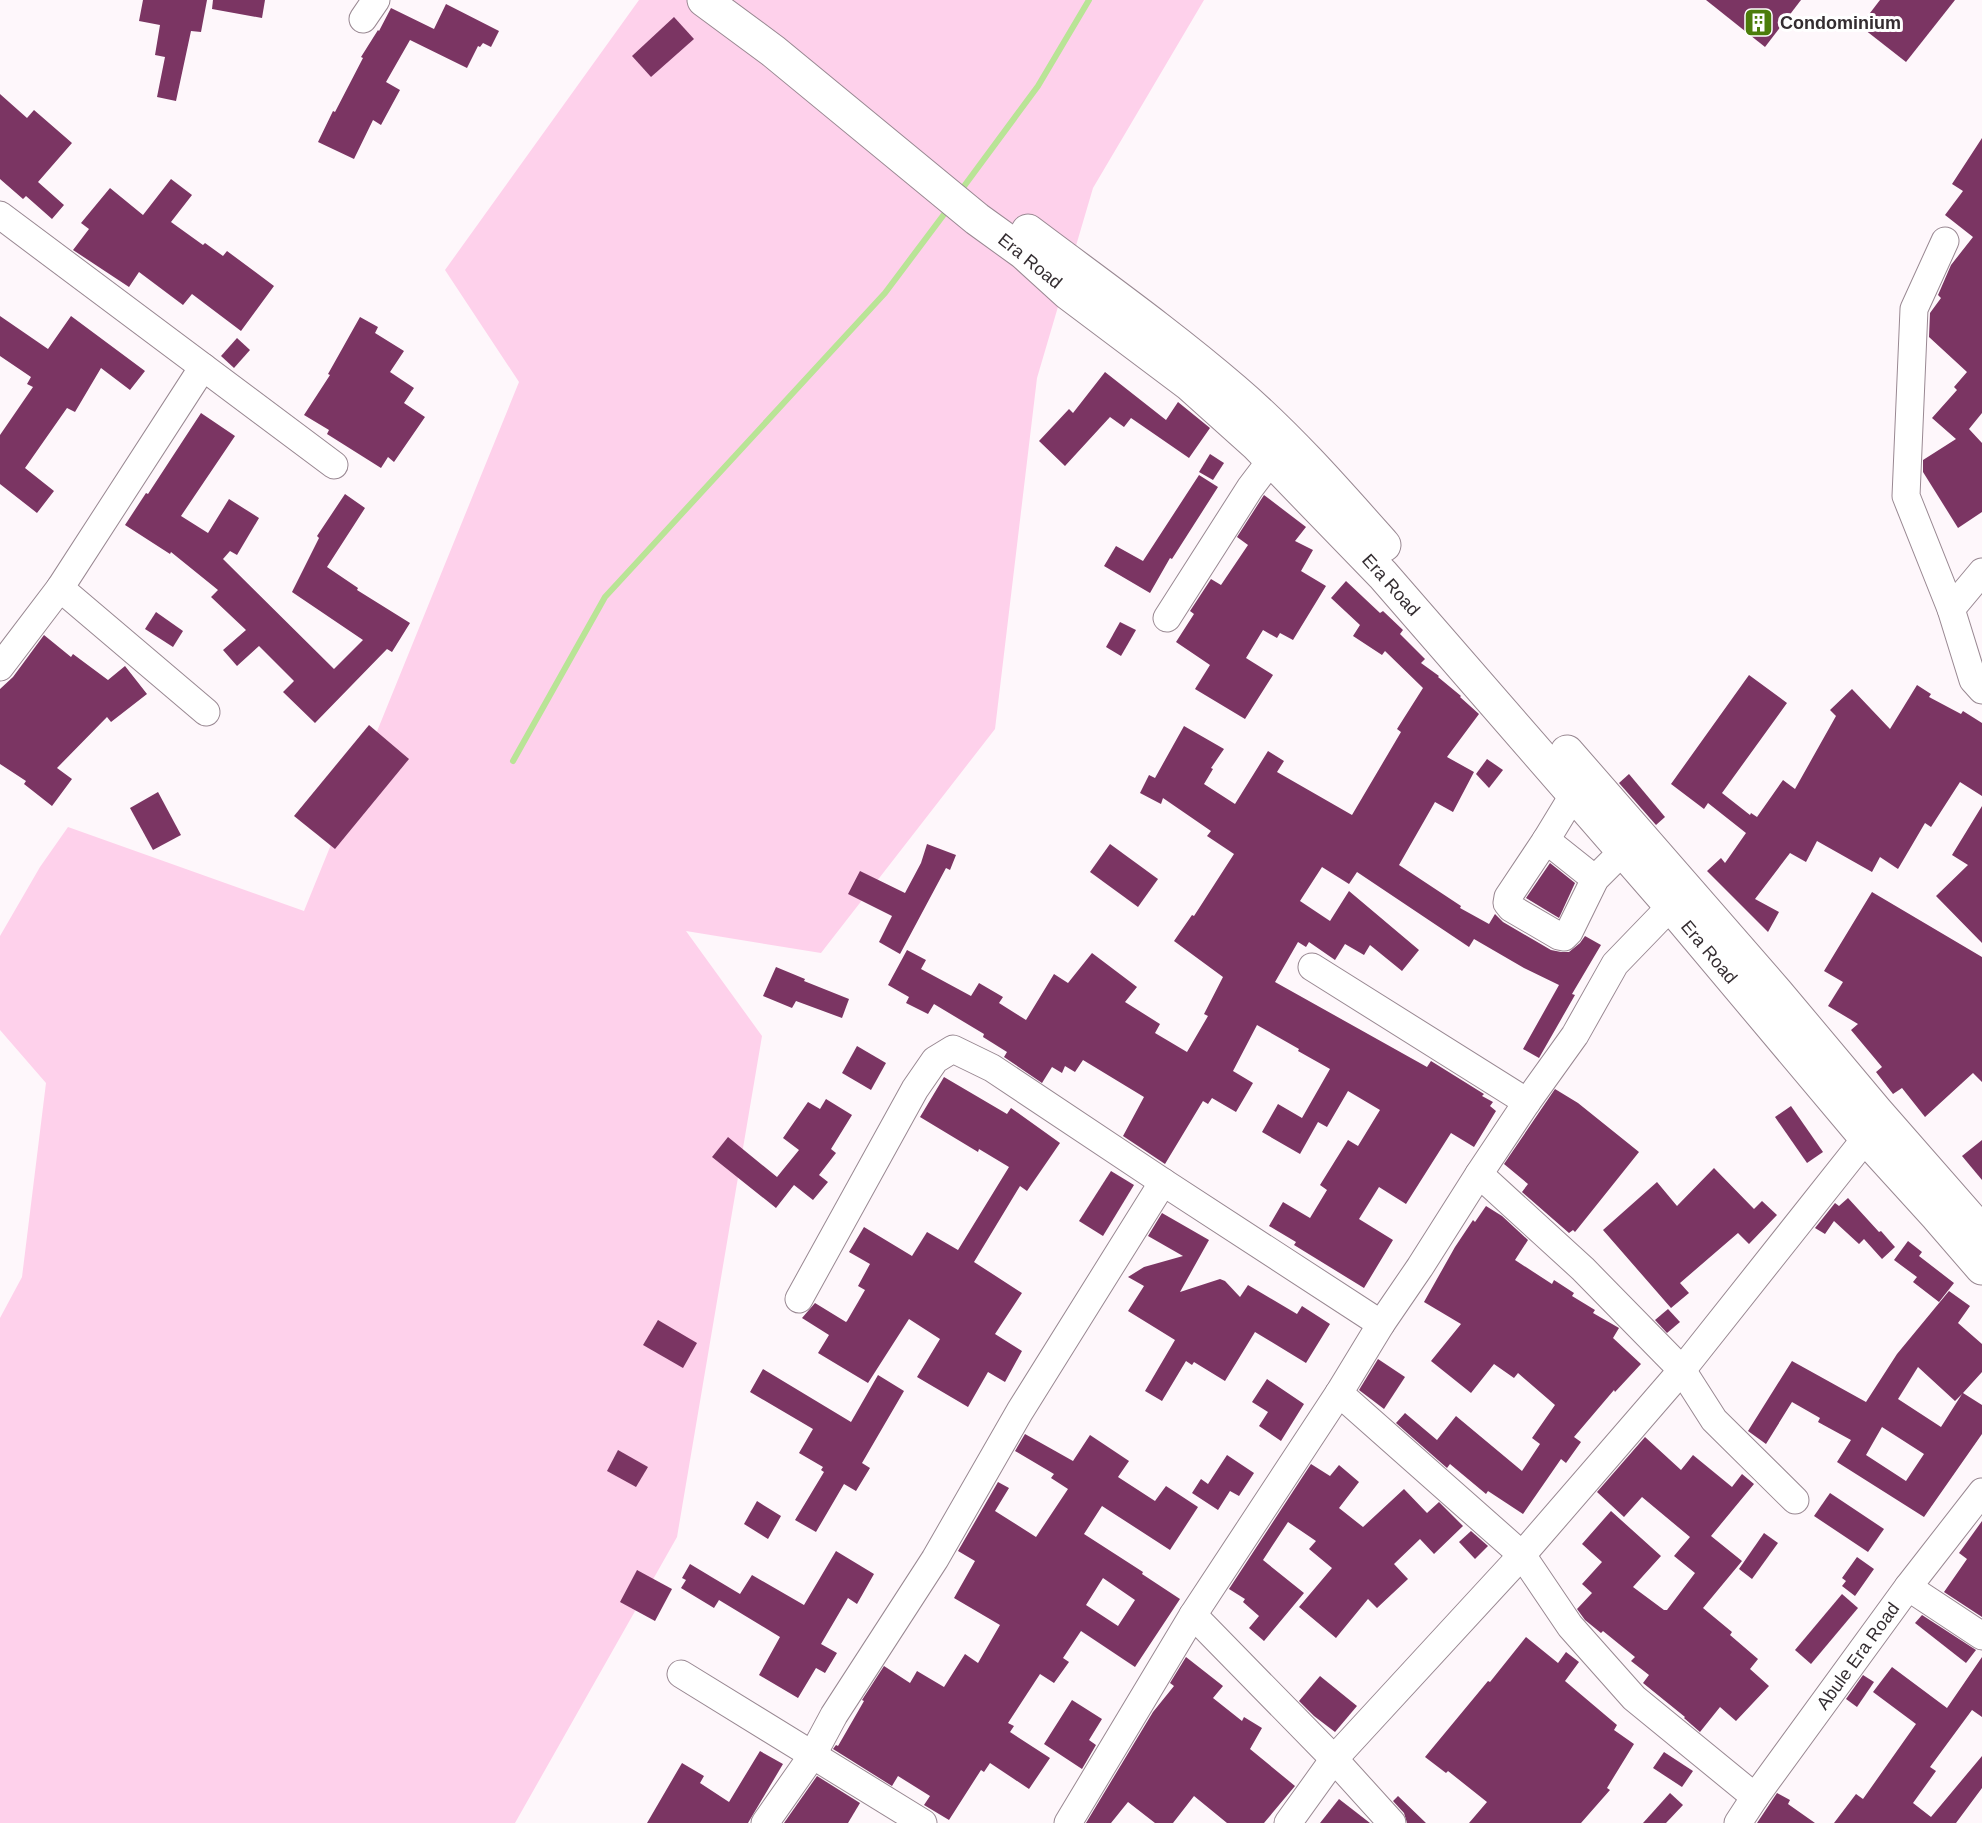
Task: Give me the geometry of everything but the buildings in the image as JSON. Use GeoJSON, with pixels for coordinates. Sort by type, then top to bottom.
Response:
{"type":"FeatureCollection","features":[{"type":"Feature","properties":{"kind":"main road","name":"Era Road"},"geometry":{"type":"LineString","coordinates":[[718,1],[741,25],[773,51],[983,211],[1068,293],[1189,384],[1272,459],[1383,574],[1671,906],[1866,1138],[1982,1269]]}},
{"type":"Feature","properties":{"kind":"main road"},"geometry":{"type":"LineString","coordinates":[[983,211],[1134,310],[1235,391],[1333,487],[1645,840],[1875,1111],[1982,1232]]}},
{"type":"Feature","properties":{"kind":"street"},"geometry":{"type":"LineString","coordinates":[[0,215],[334,465]]}},
{"type":"Feature","properties":{"kind":"street"},"geometry":{"type":"LineString","coordinates":[[1945,241],[1914,309],[1906,495],[1951,609],[1973,680],[1982,690]]}},
{"type":"Feature","properties":{"kind":"street"},"geometry":{"type":"LineString","coordinates":[[0,667],[60,588],[203,367]]}},
{"type":"Feature","properties":{"kind":"street"},"geometry":{"type":"LineString","coordinates":[[1167,618],[1250,488],[1272,459]]}},
{"type":"Feature","properties":{"kind":"street"},"geometry":{"type":"LineString","coordinates":[[1951,609],[1982,572]]}},
{"type":"Feature","properties":{"kind":"street"},"geometry":{"type":"LineString","coordinates":[[60,588],[206,712]]}},
{"type":"Feature","properties":{"kind":"street"},"geometry":{"type":"LineString","coordinates":[[1574,794],[1508,897],[1507,903],[1511,908],[1558,936],[1564,937],[1569,932],[1595,879],[1623,851]]}},
{"type":"Feature","properties":{"kind":"street"},"geometry":{"type":"LineString","coordinates":[[1546,840],[1595,879]]}},
{"type":"Feature","properties":{"kind":"street"},"geometry":{"type":"LineString","coordinates":[[1068,1823],[1193,1615],[1479,1174],[1575,1035],[1615,964],[1671,906]]}},
{"type":"Feature","properties":{"kind":"street"},"geometry":{"type":"LineString","coordinates":[[1312,967],[1527,1102]]}},
{"type":"Feature","properties":{"kind":"street"},"geometry":{"type":"LineString","coordinates":[[799,1299],[915,1089],[935,1059],[952,1049],[992,1068],[1381,1324]]}},
{"type":"Feature","properties":{"kind":"street"},"geometry":{"type":"LineString","coordinates":[[1288,1823],[1334,1759],[1522,1555],[1682,1370],[1866,1138]]}},
{"type":"Feature","properties":{"kind":"street"},"geometry":{"type":"LineString","coordinates":[[1479,1174],[1583,1269],[1682,1370],[1714,1420],[1795,1500]]}},
{"type":"Feature","properties":{"kind":"street"},"geometry":{"type":"LineString","coordinates":[[765,1823],[812,1756],[834,1715],[935,1559],[1020,1411],[1162,1182]]}},
{"type":"Feature","properties":{"kind":"street"},"geometry":{"type":"LineString","coordinates":[[1339,1393],[1522,1555],[1570,1626],[1634,1698],[1755,1797]]}},
{"type":"Feature","properties":{"kind":"street","name":"Abule Era Road"},"geometry":{"type":"LineString","coordinates":[[1738,1823],[1908,1587],[1982,1492]]}},
{"type":"Feature","properties":{"kind":"street"},"geometry":{"type":"LineString","coordinates":[[1908,1587],[1982,1636]]}},
{"type":"Feature","properties":{"kind":"street"},"geometry":{"type":"LineString","coordinates":[[1193,1615],[1334,1759],[1392,1823]]}},
{"type":"Feature","properties":{"kind":"street"},"geometry":{"type":"LineString","coordinates":[[681,1674],[923,1823]]}},
{"type":"Feature","properties":{"kind":"shaded area"},"geometry":{"type":"Polygon","coordinates":[[[639,0],[1204,0],[1093,188],[1037,378],[995,729],[821,953],[686,931],[762,1036],[677,1537],[515,1823],[0,1823],[0,1318],[22,1277],[46,1083],[0,1030],[0,936],[40,867],[68,827],[304,911],[519,382],[445,270],[639,0]]]}},
{"type":"Feature","properties":{"kind":"waterway"},"geometry":{"type":"LineString","coordinates":[[959,193],[1038,86],[1089,0]]}},
{"type":"Feature","properties":{"kind":"waterway"},"geometry":{"type":"LineString","coordinates":[[513,761],[605,597],[885,293],[948,209]]}},
{"type":"Feature","properties":{"kind":"place","name":"Condominium"},"geometry":{"type":"Point","coordinates":[1759,23]}}]}
